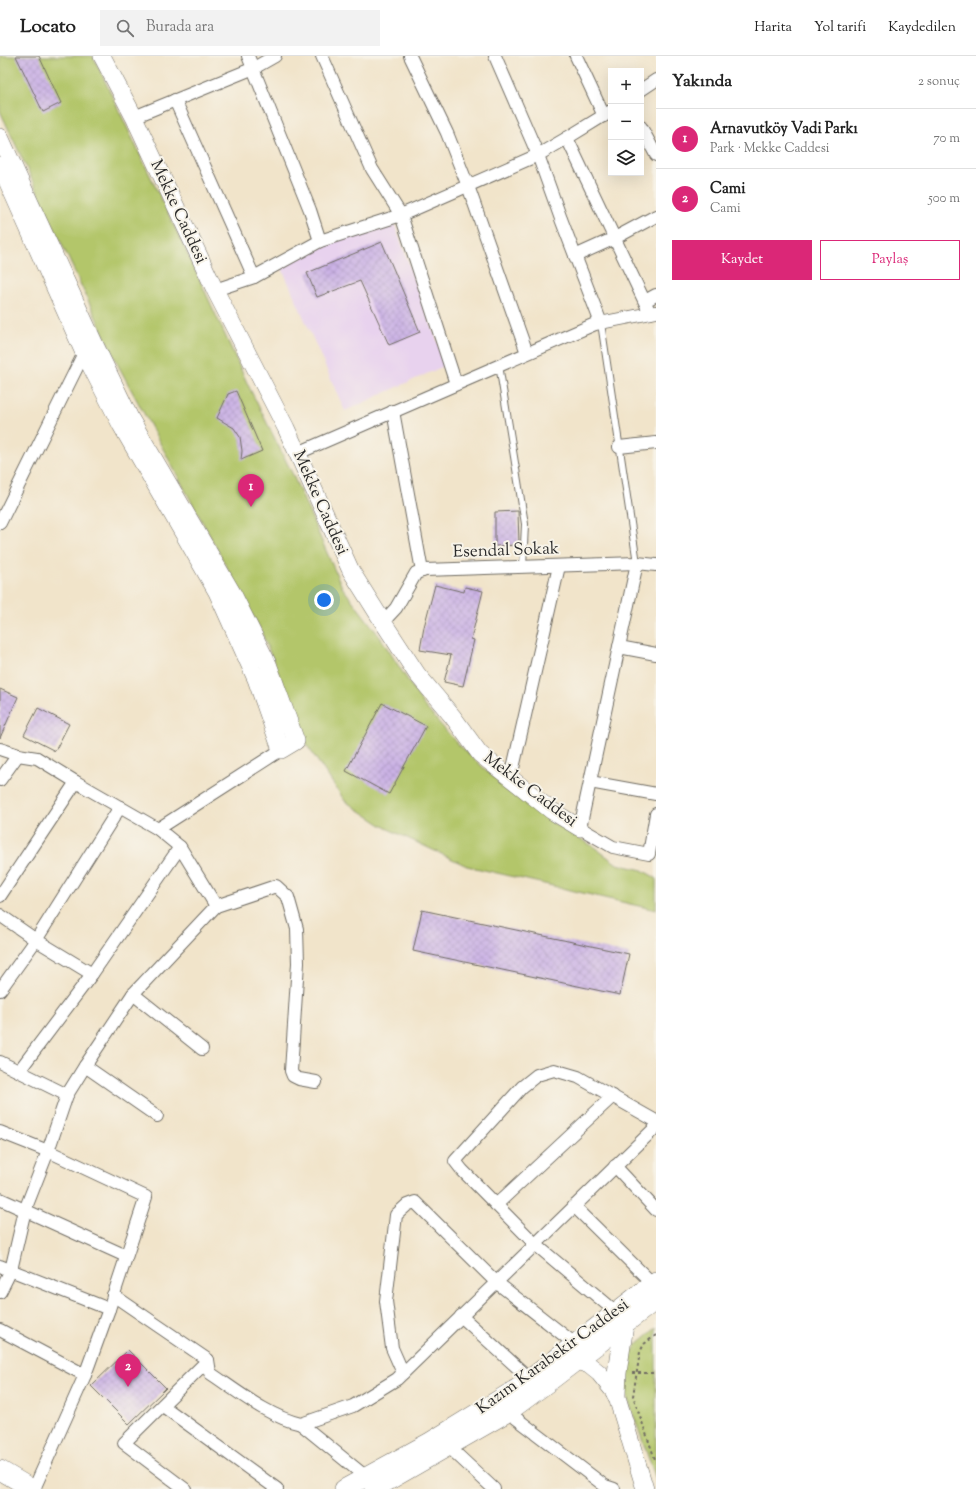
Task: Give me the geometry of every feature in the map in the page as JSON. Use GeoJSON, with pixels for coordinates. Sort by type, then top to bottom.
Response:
{"type":"FeatureCollection","features":[{"type":"Feature","properties":{"kind":"main road","name":"Mekke Caddesi"},"geometry":{"type":"LineString","coordinates":[[102,56],[134,117],[215,290],[286,428],[351,571],[382,622],[417,674],[453,717],[480,754],[511,777],[552,811],[580,828]]}},
{"type":"Feature","properties":{"kind":"main road"},"geometry":{"type":"LineString","coordinates":[[0,137],[90,350],[121,425],[217,592],[256,679],[281,750],[296,741],[268,664],[233,594],[90,350],[2,174]]}},
{"type":"Feature","properties":{"kind":"main road","name":"Kazım Karabekir Caddesi"},"geometry":{"type":"LineString","coordinates":[[344,1489],[380,1484],[449,1447],[508,1412],[576,1352],[620,1318],[655,1288]]}},
{"type":"Feature","properties":{"kind":"main road"},"geometry":{"type":"LineString","coordinates":[[620,1318],[616,1394],[645,1489]]}},
{"type":"Feature","properties":{"kind":"main road"},"geometry":{"type":"LineString","coordinates":[[576,1352],[588,1365],[599,1373],[616,1394]]}},
{"type":"Feature","properties":{"kind":"main road","name":"Kazım Karabekir Caddesi"},"geometry":{"type":"LineString","coordinates":[[380,1484],[464,1422],[530,1379],[576,1352]]}},
{"type":"Feature","properties":{"kind":"main road"},"geometry":{"type":"LineString","coordinates":[[0,1470],[33,1489]]}},
{"type":"Feature","properties":{"kind":"street"},"geometry":{"type":"LineString","coordinates":[[248,56],[310,210],[320,240]]}},
{"type":"Feature","properties":{"kind":"street"},"geometry":{"type":"LineString","coordinates":[[134,117],[254,68],[275,56]]}},
{"type":"Feature","properties":{"kind":"street"},"geometry":{"type":"LineString","coordinates":[[322,56],[372,169],[401,215],[456,384]]}},
{"type":"Feature","properties":{"kind":"street"},"geometry":{"type":"LineString","coordinates":[[410,56],[447,133],[468,186],[527,353]]}},
{"type":"Feature","properties":{"kind":"street"},"geometry":{"type":"LineString","coordinates":[[495,56],[538,154],[601,323]]}},
{"type":"Feature","properties":{"kind":"street"},"geometry":{"type":"LineString","coordinates":[[215,290],[254,277],[320,240],[401,215],[468,186],[538,154],[608,113],[576,56]]}},
{"type":"Feature","properties":{"kind":"street"},"geometry":{"type":"LineString","coordinates":[[644,88],[656,80]]}},
{"type":"Feature","properties":{"kind":"street"},"geometry":{"type":"LineString","coordinates":[[175,100],[254,277]]}},
{"type":"Feature","properties":{"kind":"street"},"geometry":{"type":"LineString","coordinates":[[644,132],[656,155]]}},
{"type":"Feature","properties":{"kind":"street"},"geometry":{"type":"LineString","coordinates":[[298,453],[595,324],[653,312],[645,301],[567,138]]}},
{"type":"Feature","properties":{"kind":"street"},"geometry":{"type":"LineString","coordinates":[[575,256],[615,238],[656,216]]}},
{"type":"Feature","properties":{"kind":"street"},"geometry":{"type":"LineString","coordinates":[[645,301],[656,295]]}},
{"type":"Feature","properties":{"kind":"street"},"geometry":{"type":"LineString","coordinates":[[0,523],[3,508],[90,350]]}},
{"type":"Feature","properties":{"kind":"street"},"geometry":{"type":"LineString","coordinates":[[382,622],[396,608],[416,573],[422,571],[393,411]]}},
{"type":"Feature","properties":{"kind":"street"},"geometry":{"type":"LineString","coordinates":[[619,447],[656,443]]}},
{"type":"Feature","properties":{"kind":"street"},"geometry":{"type":"LineString","coordinates":[[580,828],[637,564]]}},
{"type":"Feature","properties":{"kind":"street","name":"Esendal Sokak"},"geometry":{"type":"LineString","coordinates":[[422,571],[559,566],[656,565]]}},
{"type":"Feature","properties":{"kind":"street"},"geometry":{"type":"LineString","coordinates":[[511,777],[559,566]]}},
{"type":"Feature","properties":{"kind":"street"},"geometry":{"type":"LineString","coordinates":[[619,647],[656,654]]}},
{"type":"Feature","properties":{"kind":"street"},"geometry":{"type":"LineString","coordinates":[[0,749],[18,755],[37,758],[158,829],[180,847],[216,906]]}},
{"type":"Feature","properties":{"kind":"street"},"geometry":{"type":"LineString","coordinates":[[158,829],[281,750]]}},
{"type":"Feature","properties":{"kind":"street"},"geometry":{"type":"LineString","coordinates":[[0,780],[18,755]]}},
{"type":"Feature","properties":{"kind":"street"},"geometry":{"type":"LineString","coordinates":[[0,896],[76,782]]}},
{"type":"Feature","properties":{"kind":"street"},"geometry":{"type":"LineString","coordinates":[[590,782],[656,794]]}},
{"type":"Feature","properties":{"kind":"street"},"geometry":{"type":"LineString","coordinates":[[0,990],[36,940],[120,808]]}},
{"type":"Feature","properties":{"kind":"street","name":"Mekke Caddesi"},"geometry":{"type":"LineString","coordinates":[[580,828],[613,847],[649,854],[656,814]]}},
{"type":"Feature","properties":{"kind":"street"},"geometry":{"type":"LineString","coordinates":[[19,1071],[92,974],[180,847]]}},
{"type":"Feature","properties":{"kind":"street"},"geometry":{"type":"LineString","coordinates":[[0,1292],[5,1268],[67,1095],[134,994],[216,906],[276,886],[288,897],[297,929],[298,964],[291,1071],[293,1076],[299,1079],[316,1082]]}},
{"type":"Feature","properties":{"kind":"street"},"geometry":{"type":"LineString","coordinates":[[0,915],[36,940],[92,974]]}},
{"type":"Feature","properties":{"kind":"street"},"geometry":{"type":"LineString","coordinates":[[134,994],[202,1049]]}},
{"type":"Feature","properties":{"kind":"street"},"geometry":{"type":"LineString","coordinates":[[0,1062],[67,1095]]}},
{"type":"Feature","properties":{"kind":"street"},"geometry":{"type":"LineString","coordinates":[[85,1066],[157,1116]]}},
{"type":"Feature","properties":{"kind":"street"},"geometry":{"type":"LineString","coordinates":[[620,1318],[535,1244],[462,1170],[455,1161],[522,1086],[537,1075],[554,1070],[578,1077],[656,1121]]}},
{"type":"Feature","properties":{"kind":"street"},"geometry":{"type":"LineString","coordinates":[[496,1205],[613,1096]]}},
{"type":"Feature","properties":{"kind":"street"},"geometry":{"type":"LineString","coordinates":[[301,1424],[353,1406],[397,1379],[656,1126]]}},
{"type":"Feature","properties":{"kind":"street"},"geometry":{"type":"LineString","coordinates":[[0,1132],[48,1151],[146,1197],[85,1376],[33,1489]]}},
{"type":"Feature","properties":{"kind":"street"},"geometry":{"type":"LineString","coordinates":[[615,1166],[654,1205]]}},
{"type":"Feature","properties":{"kind":"street"},"geometry":{"type":"LineString","coordinates":[[0,1199],[126,1256]]}},
{"type":"Feature","properties":{"kind":"street"},"geometry":{"type":"LineString","coordinates":[[403,1373],[392,1348],[386,1301],[396,1215],[407,1205],[416,1202],[496,1282],[576,1352]]}},
{"type":"Feature","properties":{"kind":"street"},"geometry":{"type":"LineString","coordinates":[[574,1206],[655,1288]]}},
{"type":"Feature","properties":{"kind":"street"},"geometry":{"type":"LineString","coordinates":[[5,1268],[109,1309]]}},
{"type":"Feature","properties":{"kind":"street"},"geometry":{"type":"LineString","coordinates":[[113,1295],[208,1360],[210,1373],[267,1410],[290,1422],[301,1424],[380,1484]]}},
{"type":"Feature","properties":{"kind":"street"},"geometry":{"type":"LineString","coordinates":[[461,1316],[530,1379]]}},
{"type":"Feature","properties":{"kind":"street"},"geometry":{"type":"LineString","coordinates":[[0,1330],[85,1376]]}},
{"type":"Feature","properties":{"kind":"street"},"geometry":{"type":"LineString","coordinates":[[185,1489],[124,1443],[208,1360]]}},
{"type":"Feature","properties":{"kind":"street"},"geometry":{"type":"LineString","coordinates":[[163,1406],[277,1489]]}},
{"type":"Feature","properties":{"kind":"street"},"geometry":{"type":"LineString","coordinates":[[508,1412],[606,1486],[614,1489]]}},
{"type":"Feature","properties":{"kind":"street"},"geometry":{"type":"LineString","coordinates":[[449,1447],[494,1489]]}},
{"type":"Feature","properties":{"kind":"lane"},"geometry":{"type":"LineString","coordinates":[[601,323],[637,564]]}},
{"type":"Feature","properties":{"kind":"lane"},"geometry":{"type":"LineString","coordinates":[[499,365],[525,524],[523,567]]}},
{"type":"Feature","properties":{"kind":"path"},"geometry":{"type":"LineString","coordinates":[[656,1335],[644,1344],[640,1352],[633,1396],[656,1462]]}},
{"type":"Feature","properties":{"kind":"path"},"geometry":{"type":"LineString","coordinates":[[637,1373],[656,1373]]}},
{"type":"Feature","properties":{"kind":"shaded area"},"geometry":{"type":"Polygon","coordinates":[[[391,215],[446,365],[345,411],[281,266],[391,215]]]}},
{"type":"Feature","properties":{"kind":"green space"},"geometry":{"type":"Polygon","coordinates":[[[0,56],[93,56],[249,387],[292,473],[342,587],[380,637],[425,707],[458,744],[501,784],[552,822],[594,847],[617,864],[642,870],[656,878],[656,910],[467,866],[386,828],[345,801],[304,741],[293,708],[260,629],[119,367],[0,111],[0,56]]]}},
{"type":"Feature","properties":{"kind":"green space"},"geometry":{"type":"Polygon","coordinates":[[[656,1328],[656,1479],[626,1394],[624,1378],[628,1359],[637,1344],[656,1328]]]}},
{"type":"Feature","properties":{"kind":"building"},"geometry":{"type":"Polygon","coordinates":[[[16,56],[39,56],[61,103],[43,112],[16,56]]]}},
{"type":"Feature","properties":{"kind":"building"},"geometry":{"type":"Polygon","coordinates":[[[382,242],[420,332],[389,345],[360,281],[317,297],[307,273],[382,242]]]}},
{"type":"Feature","properties":{"kind":"building"},"geometry":{"type":"Polygon","coordinates":[[[236,391],[262,451],[241,460],[242,451],[240,437],[234,428],[217,418],[228,394],[236,391]]]}},
{"type":"Feature","properties":{"kind":"building"},"geometry":{"type":"Polygon","coordinates":[[[518,511],[519,545],[495,546],[495,512],[518,511]]]}},
{"type":"Feature","properties":{"kind":"building"},"geometry":{"type":"Polygon","coordinates":[[[435,585],[464,592],[465,587],[483,591],[471,639],[474,640],[463,686],[444,682],[451,655],[420,650],[424,627],[435,585]]]}},
{"type":"Feature","properties":{"kind":"building"},"geometry":{"type":"Polygon","coordinates":[[[0,689],[18,697],[0,738],[0,689]]]}},
{"type":"Feature","properties":{"kind":"building"},"geometry":{"type":"Polygon","coordinates":[[[382,703],[426,726],[389,794],[346,771],[382,703]]]}},
{"type":"Feature","properties":{"kind":"building"},"geometry":{"type":"Polygon","coordinates":[[[38,708],[69,724],[55,751],[24,735],[38,708]]]}},
{"type":"Feature","properties":{"kind":"building"},"geometry":{"type":"Polygon","coordinates":[[[422,910],[629,954],[620,995],[413,951],[422,910]]]}},
{"type":"Feature","properties":{"kind":"building"},"geometry":{"type":"Polygon","coordinates":[[[128,1350],[166,1388],[129,1424],[91,1386],[128,1350]]]}},
{"type":"Feature","properties":{"kind":"place","name":"Arnavutköy Vadi Parkı"},"geometry":{"type":"Point","coordinates":[251,507]}},
{"type":"Feature","properties":{"kind":"place","name":"Cami"},"geometry":{"type":"Point","coordinates":[128,1387]}}]}
